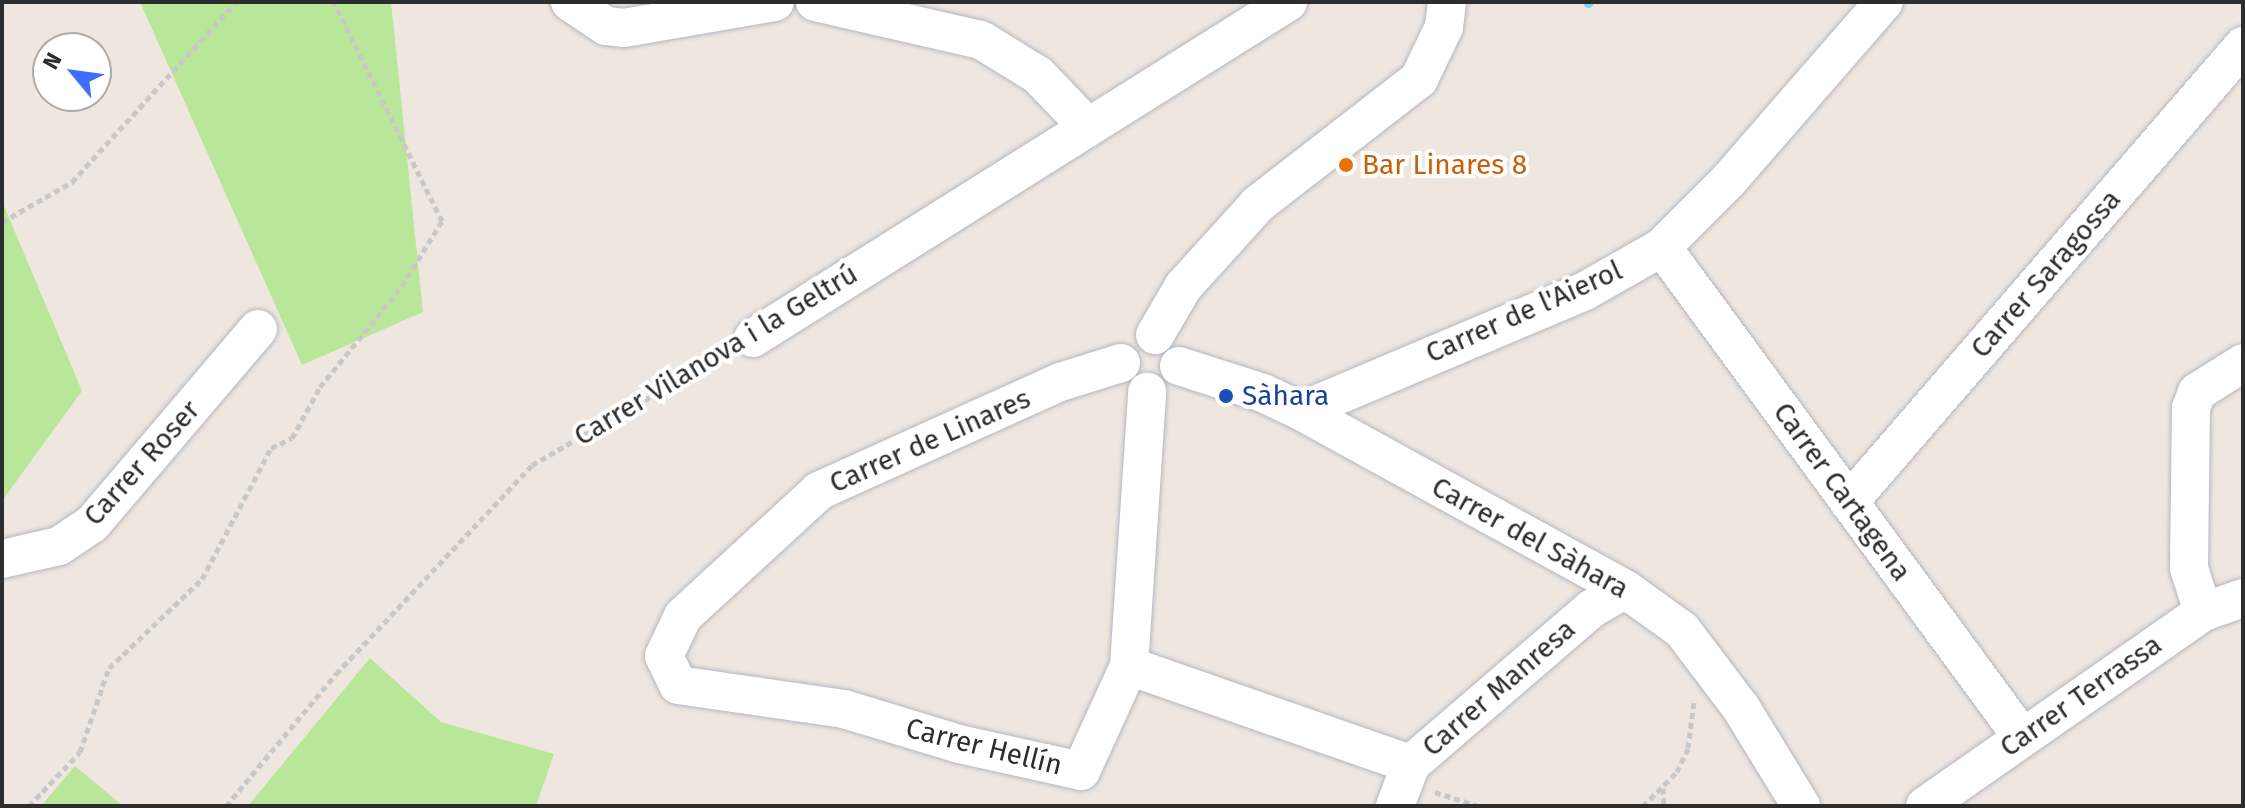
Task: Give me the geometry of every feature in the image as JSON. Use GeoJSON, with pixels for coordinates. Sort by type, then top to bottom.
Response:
{"type":"FeatureCollection","features":[{"type":"Feature","properties":{"kind":"street"},"geometry":{"type":"LineString","coordinates":[[570,2],[606,26],[624,28],[775,2]]}},
{"type":"Feature","properties":{"kind":"street"},"geometry":{"type":"LineString","coordinates":[[815,2],[981,40],[1038,75],[1086,125]]}},
{"type":"Feature","properties":{"kind":"street","name":"Carrer Vilanova i la Geltrú"},"geometry":{"type":"LineString","coordinates":[[753,338],[1086,125],[1288,2]]}},
{"type":"Feature","properties":{"kind":"street"},"geometry":{"type":"LineString","coordinates":[[1155,335],[1174,347],[1179,366],[1168,386],[1147,392],[1126,380],[1121,363],[1130,342],[1155,335],[1183,287],[1258,204],[1419,79],[1444,27],[1447,2]]}},
{"type":"Feature","properties":{"kind":"street","name":"Carrer de l'Aierol"},"geometry":{"type":"LineString","coordinates":[[1301,411],[1585,291],[1662,247],[1729,180],[1884,2]]}},
{"type":"Feature","properties":{"kind":"street","name":"Carrer Saragossa"},"geometry":{"type":"LineString","coordinates":[[1849,502],[2243,46]]}},
{"type":"Feature","properties":{"kind":"street","name":"Carrer Cartagena"},"geometry":{"type":"LineString","coordinates":[[1662,247],[2022,737]]}},
{"type":"Feature","properties":{"kind":"street","name":"Carrer Roser"},"geometry":{"type":"LineString","coordinates":[[2,559],[59,546],[92,524],[258,329]]}},
{"type":"Feature","properties":{"kind":"street","name":"Carrer de Linares"},"geometry":{"type":"LineString","coordinates":[[664,656],[683,616],[819,491],[1060,382],[1121,363]]}},
{"type":"Feature","properties":{"kind":"street"},"geometry":{"type":"LineString","coordinates":[[2203,612],[2189,568],[2191,408],[2197,392],[2243,363]]}},
{"type":"Feature","properties":{"kind":"street","name":"Carrer del Sàhara"},"geometry":{"type":"LineString","coordinates":[[1179,366],[1263,393],[1301,411],[1625,589],[1682,630],[1801,806]]}},
{"type":"Feature","properties":{"kind":"street","name":"Carrer Hellín"},"geometry":{"type":"LineString","coordinates":[[664,656],[678,685],[844,709],[959,744],[1081,771],[1129,666],[1147,392]]}},
{"type":"Feature","properties":{"kind":"street","name":"Carrer Manresa"},"geometry":{"type":"LineString","coordinates":[[1395,806],[1411,764],[1591,609],[1625,589]]}},
{"type":"Feature","properties":{"kind":"street","name":"Carrer Terrassa"},"geometry":{"type":"LineString","coordinates":[[1925,806],[2203,612],[2243,598]]}},
{"type":"Feature","properties":{"kind":"street"},"geometry":{"type":"LineString","coordinates":[[1129,666],[1411,764]]}},
{"type":"Feature","properties":{"kind":"path"},"geometry":{"type":"LineString","coordinates":[[2,222],[72,182],[236,2]]}},
{"type":"Feature","properties":{"kind":"path"},"geometry":{"type":"LineString","coordinates":[[27,804],[80,752],[109,668],[202,579],[271,448],[292,438],[320,387],[402,286],[442,221],[334,2]]}},
{"type":"Feature","properties":{"kind":"path","name":"Carrer Vilanova i la Geltrú"},"geometry":{"type":"LineString","coordinates":[[226,806],[336,674],[532,465],[753,338]]}},
{"type":"Feature","properties":{"kind":"path"},"geometry":{"type":"LineString","coordinates":[[1643,806],[1663,788],[1688,748],[1700,653]]}},
{"type":"Feature","properties":{"kind":"path"},"geometry":{"type":"LineString","coordinates":[[1411,764],[1435,792],[1478,806]]}},
{"type":"Feature","properties":{"kind":"path"},"geometry":{"type":"LineString","coordinates":[[1663,788],[1664,806]]}},
{"type":"Feature","properties":{"kind":"green space"},"geometry":{"type":"Polygon","coordinates":[[[140,2],[391,2],[423,312],[302,365],[140,2]]]}},
{"type":"Feature","properties":{"kind":"green space"},"geometry":{"type":"Polygon","coordinates":[[[2,201],[82,391],[2,501],[2,201]]]}},
{"type":"Feature","properties":{"kind":"green space"},"geometry":{"type":"Polygon","coordinates":[[[370,658],[441,722],[554,754],[536,806],[248,806],[370,658]]]}},
{"type":"Feature","properties":{"kind":"green space"},"geometry":{"type":"Polygon","coordinates":[[[75,766],[123,806],[41,806],[75,766]]]}},
{"type":"Feature","properties":{"kind":"place","name":"Bar Linares 8"},"geometry":{"type":"Point","coordinates":[1346,165]}},
{"type":"Feature","properties":{"kind":"place","name":"Sàhara"},"geometry":{"type":"Point","coordinates":[1226,396]}}]}
